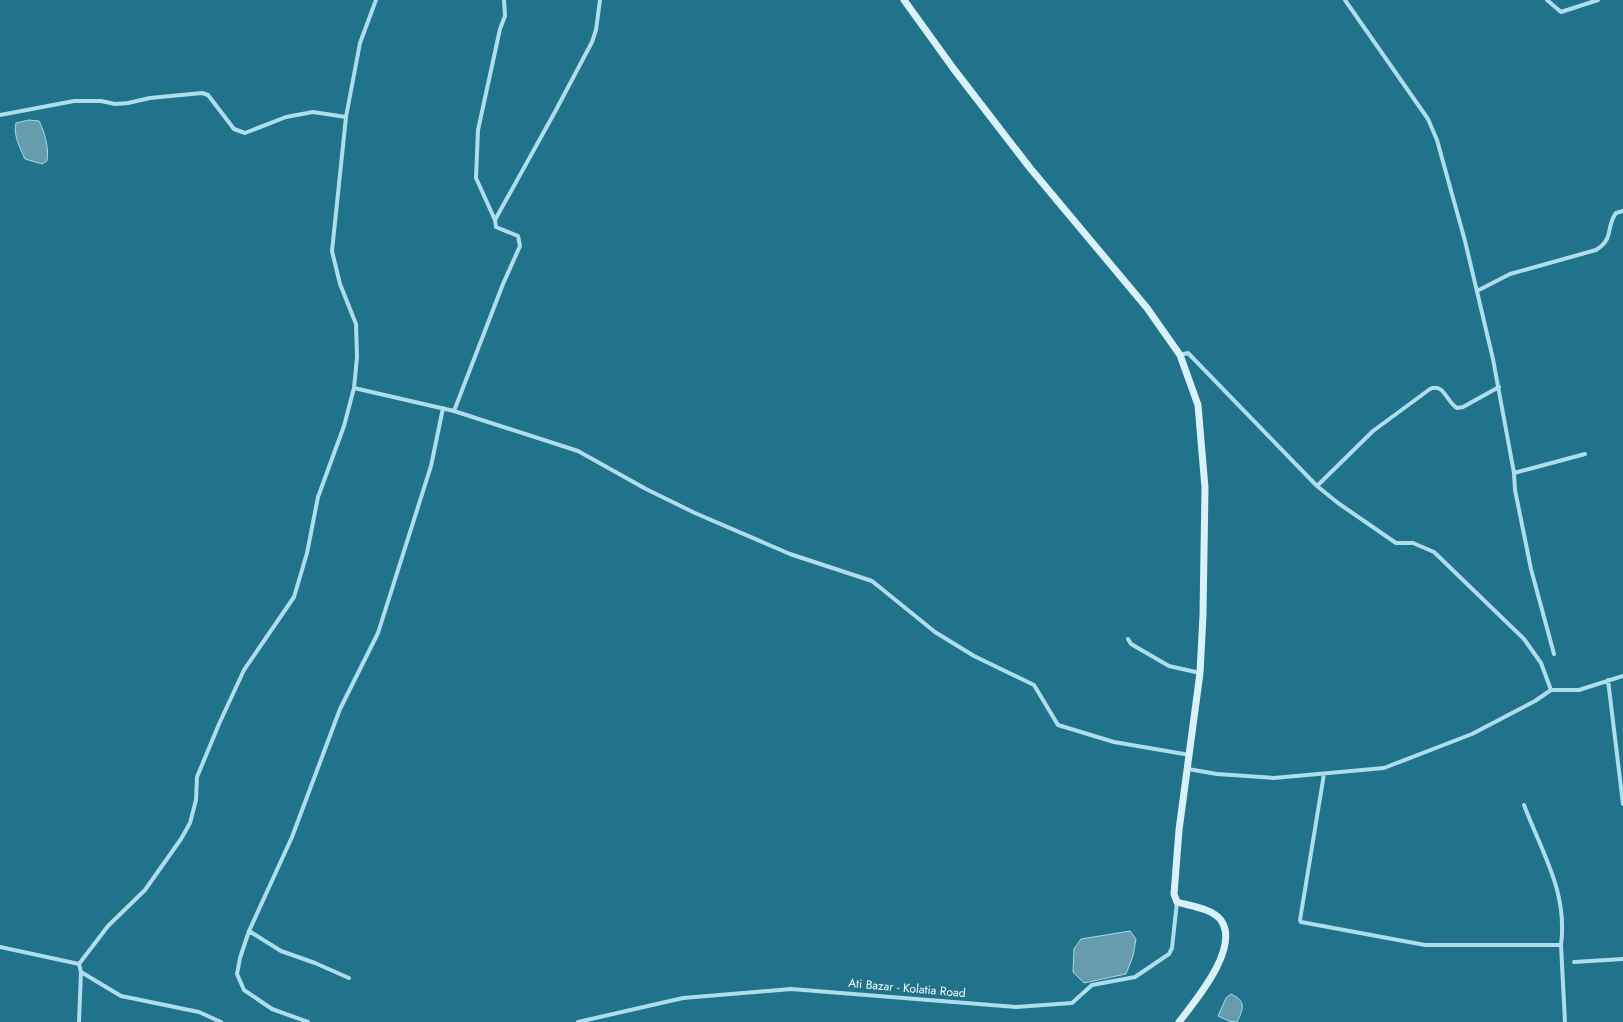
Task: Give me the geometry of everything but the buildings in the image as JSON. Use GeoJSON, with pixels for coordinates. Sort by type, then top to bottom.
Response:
{"type":"FeatureCollection","features":[{"type":"Feature","properties":{"kind":"main road"},"geometry":{"type":"LineString","coordinates":[[904,0],[953,68],[1030,168],[1133,290],[1180,355],[1198,405],[1205,488],[1203,615],[1200,673],[1179,830],[1174,894],[1177,902],[1207,910],[1219,918],[1226,938],[1224,949],[1218,964],[1201,994],[1179,1022]]}},
{"type":"Feature","properties":{"kind":"street"},"geometry":{"type":"LineString","coordinates":[[79,964],[108,926],[145,890],[181,839],[190,823],[196,800],[197,777],[244,670],[294,597],[307,554],[318,497],[344,426],[354,388],[357,357],[356,324],[340,284],[332,251],[346,117],[360,43],[376,0]]}},
{"type":"Feature","properties":{"kind":"street"},"geometry":{"type":"LineString","coordinates":[[454,411],[503,284],[520,246],[518,236],[496,227],[495,220],[476,178],[478,130],[500,28],[505,16],[504,0]]}},
{"type":"Feature","properties":{"kind":"street"},"geometry":{"type":"LineString","coordinates":[[495,220],[592,42],[596,30],[600,0]]}},
{"type":"Feature","properties":{"kind":"street"},"geometry":{"type":"LineString","coordinates":[[1345,0],[1428,119],[1436,140],[1477,291],[1499,387],[1514,473],[1515,490],[1531,569],[1554,654]]}},
{"type":"Feature","properties":{"kind":"street"},"geometry":{"type":"LineString","coordinates":[[1547,0],[1561,12],[1598,0]]}},
{"type":"Feature","properties":{"kind":"street"},"geometry":{"type":"LineString","coordinates":[[0,115],[74,101],[101,101],[115,104],[128,103],[150,98],[202,93],[208,95],[234,129],[239,132],[245,132],[286,118],[313,112],[346,117]]}},
{"type":"Feature","properties":{"kind":"street"},"geometry":{"type":"LineString","coordinates":[[1477,291],[1510,274],[1596,250],[1604,244],[1609,236],[1610,221],[1616,213],[1623,211]]}},
{"type":"Feature","properties":{"kind":"street"},"geometry":{"type":"LineString","coordinates":[[1180,355],[1188,353],[1317,486],[1338,503],[1396,543],[1413,543],[1434,552],[1524,639],[1541,664],[1551,690]]}},
{"type":"Feature","properties":{"kind":"street"},"geometry":{"type":"LineString","coordinates":[[1317,486],[1373,431],[1435,386],[1441,388],[1452,405],[1457,408],[1463,407],[1499,387]]}},
{"type":"Feature","properties":{"kind":"street"},"geometry":{"type":"LineString","coordinates":[[354,388],[454,411],[578,451],[646,489],[695,513],[790,554],[872,581],[935,632],[974,656],[1034,685],[1058,725],[1114,742],[1190,755]]}},
{"type":"Feature","properties":{"kind":"street"},"geometry":{"type":"LineString","coordinates":[[308,1022],[272,1010],[244,990],[237,974],[240,958],[249,930],[292,836],[340,709],[378,633],[431,466],[443,408]]}},
{"type":"Feature","properties":{"kind":"street"},"geometry":{"type":"LineString","coordinates":[[1514,473],[1585,454]]}},
{"type":"Feature","properties":{"kind":"street"},"geometry":{"type":"LineString","coordinates":[[1128,639],[1131,644],[1169,666],[1200,673]]}},
{"type":"Feature","properties":{"kind":"street"},"geometry":{"type":"LineString","coordinates":[[1188,769],[1216,774],[1274,778],[1384,768],[1472,734],[1551,690],[1579,690],[1623,676]]}},
{"type":"Feature","properties":{"kind":"street"},"geometry":{"type":"LineString","coordinates":[[1608,680],[1623,804]]}},
{"type":"Feature","properties":{"kind":"street"},"geometry":{"type":"LineString","coordinates":[[1324,774],[1299,917],[1301,922],[1425,945],[1561,946]]}},
{"type":"Feature","properties":{"kind":"street"},"geometry":{"type":"LineString","coordinates":[[1524,805],[1559,891],[1563,929],[1561,946],[1565,1022]]}},
{"type":"Feature","properties":{"kind":"street","name":"Ati Bazar - Kolatia Road"},"geometry":{"type":"LineString","coordinates":[[578,1022],[683,998],[791,989],[1016,1007],[1072,1003],[1092,985],[1135,977],[1170,954],[1177,902]]}},
{"type":"Feature","properties":{"kind":"street"},"geometry":{"type":"LineString","coordinates":[[249,930],[281,951],[316,963],[349,978]]}},
{"type":"Feature","properties":{"kind":"street"},"geometry":{"type":"LineString","coordinates":[[0,947],[79,964]]}},
{"type":"Feature","properties":{"kind":"street"},"geometry":{"type":"LineString","coordinates":[[1574,962],[1623,959]]}},
{"type":"Feature","properties":{"kind":"street"},"geometry":{"type":"LineString","coordinates":[[79,964],[81,972],[79,1022]]}},
{"type":"Feature","properties":{"kind":"street"},"geometry":{"type":"LineString","coordinates":[[81,972],[121,996],[199,1012],[221,1022]]}},
{"type":"Feature","properties":{"kind":"water"},"geometry":{"type":"Polygon","coordinates":[[[29,120],[39,121],[45,136],[47,161],[42,164],[25,159],[15,132],[16,123],[29,120]]]}},
{"type":"Feature","properties":{"kind":"water"},"geometry":{"type":"Polygon","coordinates":[[[1130,931],[1136,939],[1133,956],[1126,974],[1084,983],[1073,972],[1074,949],[1081,939],[1130,931]]]}},
{"type":"Feature","properties":{"kind":"water"},"geometry":{"type":"Polygon","coordinates":[[[1231,994],[1239,999],[1242,1005],[1241,1013],[1237,1022],[1229,1021],[1218,1016],[1226,998],[1231,994]]]}}]}
